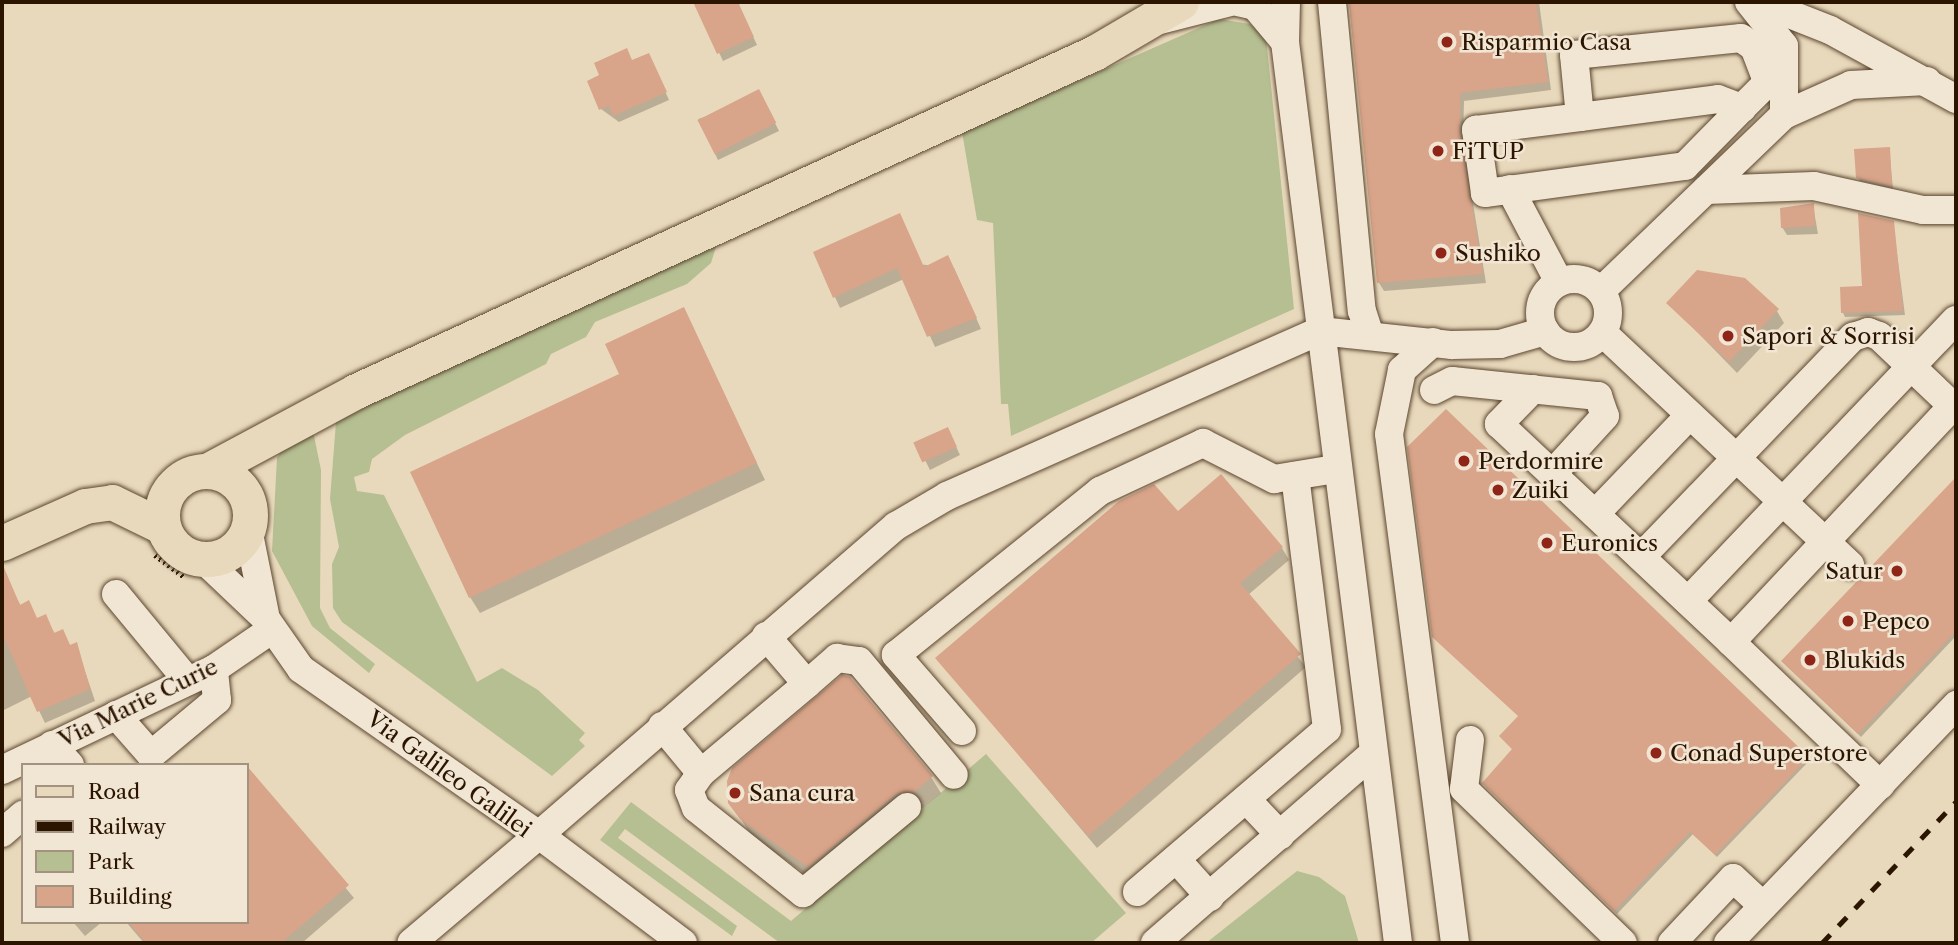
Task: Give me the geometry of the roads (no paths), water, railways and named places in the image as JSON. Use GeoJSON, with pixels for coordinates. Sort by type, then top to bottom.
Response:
{"type":"FeatureCollection","features":[{"type":"Feature","properties":{"kind":"main road"},"geometry":{"type":"LineString","coordinates":[[158,539],[171,488],[356,391],[963,113],[1148,24],[1181,2]]}},
{"type":"Feature","properties":{"kind":"main road"},"geometry":{"type":"LineString","coordinates":[[2,543],[85,506],[112,502],[158,539],[178,549],[198,570],[230,551],[248,516],[253,464],[268,438]]}},
{"type":"Feature","properties":{"kind":"main road"},"geometry":{"type":"LineString","coordinates":[[207,471],[233,481],[248,516]]}},
{"type":"Feature","properties":{"kind":"street"},"geometry":{"type":"LineString","coordinates":[[1148,24],[1230,2]]}},
{"type":"Feature","properties":{"kind":"street"},"geometry":{"type":"LineString","coordinates":[[1332,2],[1362,311],[1370,335]]}},
{"type":"Feature","properties":{"kind":"street"},"geometry":{"type":"LineString","coordinates":[[1748,2],[1784,46],[1784,115]]}},
{"type":"Feature","properties":{"kind":"street"},"geometry":{"type":"LineString","coordinates":[[1759,2],[1927,81],[1956,99]]}},
{"type":"Feature","properties":{"kind":"street"},"geometry":{"type":"LineString","coordinates":[[1260,5],[1285,42],[1371,755],[1398,943]]}},
{"type":"Feature","properties":{"kind":"street"},"geometry":{"type":"LineString","coordinates":[[1580,117],[1574,55],[1741,38],[1754,47],[1766,79],[1742,108],[1685,166],[1485,193],[1476,130],[1580,117],[1718,99],[1742,108]]}},
{"type":"Feature","properties":{"kind":"street"},"geometry":{"type":"LineString","coordinates":[[1601,290],[1784,115],[1851,85],[1927,81]]}},
{"type":"Feature","properties":{"kind":"street"},"geometry":{"type":"LineString","coordinates":[[1706,190],[1814,186],[1923,210],[1956,210]]}},
{"type":"Feature","properties":{"kind":"street"},"geometry":{"type":"LineString","coordinates":[[1510,189],[1559,282]]}},
{"type":"Feature","properties":{"kind":"street"},"geometry":{"type":"LineString","coordinates":[[1581,279],[1601,290],[1609,312],[1603,333],[1573,348],[1545,331],[1540,310],[1559,282],[1581,279]]}},
{"type":"Feature","properties":{"kind":"street"},"geometry":{"type":"LineString","coordinates":[[1688,601],[1956,320]]}},
{"type":"Feature","properties":{"kind":"street"},"geometry":{"type":"LineString","coordinates":[[683,943],[539,835],[863,550],[947,496],[1320,331],[1433,342],[1500,344],[1545,331]]}},
{"type":"Feature","properties":{"kind":"street"},"geometry":{"type":"LineString","coordinates":[[1641,557],[1738,460],[1853,337],[1868,332],[1879,336],[1912,367],[1955,408],[1731,642]]}},
{"type":"Feature","properties":{"kind":"street"},"geometry":{"type":"LineString","coordinates":[[1603,333],[1850,565]]}},
{"type":"Feature","properties":{"kind":"street"},"geometry":{"type":"LineString","coordinates":[[1433,342],[1402,370],[1389,434],[1455,943]]}},
{"type":"Feature","properties":{"kind":"street"},"geometry":{"type":"LineString","coordinates":[[1434,390],[1452,381],[1598,396],[1606,409],[1552,474]]}},
{"type":"Feature","properties":{"kind":"street"},"geometry":{"type":"LineString","coordinates":[[1533,389],[1499,424],[1880,785]]}},
{"type":"Feature","properties":{"kind":"street"},"geometry":{"type":"LineString","coordinates":[[1595,514],[1689,415]]}},
{"type":"Feature","properties":{"kind":"street"},"geometry":{"type":"LineString","coordinates":[[962,731],[896,655],[1100,491],[1203,443],[1274,479],[1336,469]]}},
{"type":"Feature","properties":{"kind":"street"},"geometry":{"type":"LineString","coordinates":[[1137,892],[1328,729],[1295,476]]}},
{"type":"Feature","properties":{"kind":"street"},"geometry":{"type":"LineString","coordinates":[[248,516],[269,624]]}},
{"type":"Feature","properties":{"kind":"street"},"geometry":{"type":"LineString","coordinates":[[198,570],[269,624]]}},
{"type":"Feature","properties":{"kind":"street"},"geometry":{"type":"LineString","coordinates":[[116,594],[188,681]]}},
{"type":"Feature","properties":{"kind":"street","name":"Via Marie Curie"},"geometry":{"type":"LineString","coordinates":[[30,763],[61,755],[116,715],[214,669],[269,624]]}},
{"type":"Feature","properties":{"kind":"street","name":"Via Galileo Galilei"},"geometry":{"type":"LineString","coordinates":[[269,624],[301,669],[539,835],[411,943]]}},
{"type":"Feature","properties":{"kind":"street"},"geometry":{"type":"LineString","coordinates":[[766,636],[807,684]]}},
{"type":"Feature","properties":{"kind":"street"},"geometry":{"type":"LineString","coordinates":[[907,807],[803,893],[696,808],[689,790],[701,774],[836,657],[859,661],[954,775]]}},
{"type":"Feature","properties":{"kind":"street"},"geometry":{"type":"LineString","coordinates":[[116,715],[151,755],[217,700],[214,669]]}},
{"type":"Feature","properties":{"kind":"street"},"geometry":{"type":"LineString","coordinates":[[1728,943],[1956,705]]}},
{"type":"Feature","properties":{"kind":"street"},"geometry":{"type":"LineString","coordinates":[[662,726],[701,774]]}},
{"type":"Feature","properties":{"kind":"street"},"geometry":{"type":"LineString","coordinates":[[1470,740],[1464,789],[1623,943]]}},
{"type":"Feature","properties":{"kind":"street"},"geometry":{"type":"LineString","coordinates":[[1154,943],[1371,755]]}},
{"type":"Feature","properties":{"kind":"street","name":"Via Marie Curie"},"geometry":{"type":"LineString","coordinates":[[2,770],[21,765]]}},
{"type":"Feature","properties":{"kind":"street"},"geometry":{"type":"LineString","coordinates":[[1246,799],[1280,835]]}},
{"type":"Feature","properties":{"kind":"street"},"geometry":{"type":"LineString","coordinates":[[2,833],[21,817]]}},
{"type":"Feature","properties":{"kind":"street"},"geometry":{"type":"LineString","coordinates":[[1176,859],[1210,897]]}},
{"type":"Feature","properties":{"kind":"street"},"geometry":{"type":"LineString","coordinates":[[1672,943],[1734,878],[1763,906]]}},
{"type":"Feature","properties":{"kind":"railway"},"geometry":{"type":"LineString","coordinates":[[1822,943],[1956,802]]}},
{"type":"Feature","properties":{"kind":"place","name":"Risparmio Casa"},"geometry":{"type":"Point","coordinates":[1447,42]}},
{"type":"Feature","properties":{"kind":"place","name":"FiTUP"},"geometry":{"type":"Point","coordinates":[1438,151]}},
{"type":"Feature","properties":{"kind":"place","name":"Sushiko"},"geometry":{"type":"Point","coordinates":[1441,253]}},
{"type":"Feature","properties":{"kind":"place","name":"Sapori & Sorrisi"},"geometry":{"type":"Point","coordinates":[1728,336]}},
{"type":"Feature","properties":{"kind":"place","name":"Perdormire"},"geometry":{"type":"Point","coordinates":[1464,461]}},
{"type":"Feature","properties":{"kind":"place","name":"Zuiki"},"geometry":{"type":"Point","coordinates":[1498,490]}},
{"type":"Feature","properties":{"kind":"place","name":"Euronics"},"geometry":{"type":"Point","coordinates":[1547,543]}},
{"type":"Feature","properties":{"kind":"place","name":"Satur"},"geometry":{"type":"Point","coordinates":[1897,571]}},
{"type":"Feature","properties":{"kind":"place","name":"Pepco"},"geometry":{"type":"Point","coordinates":[1848,621]}},
{"type":"Feature","properties":{"kind":"place","name":"Blukids"},"geometry":{"type":"Point","coordinates":[1810,660]}},
{"type":"Feature","properties":{"kind":"place","name":"Conad Superstore"},"geometry":{"type":"Point","coordinates":[1656,753]}},
{"type":"Feature","properties":{"kind":"place","name":"Sana cura"},"geometry":{"type":"Point","coordinates":[735,793]}}]}
